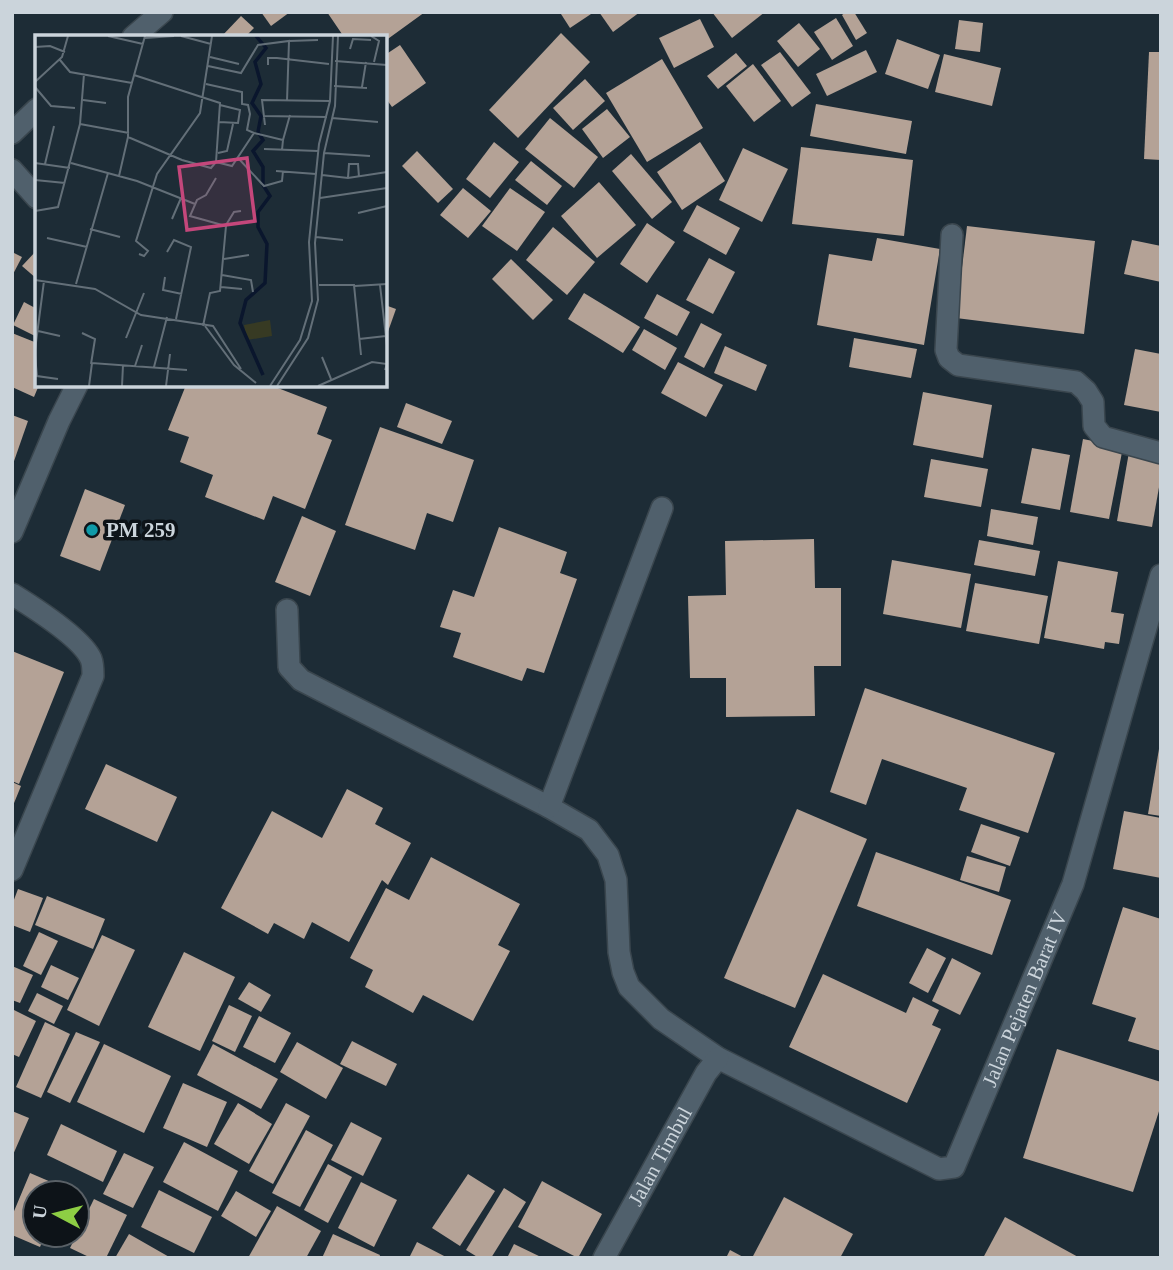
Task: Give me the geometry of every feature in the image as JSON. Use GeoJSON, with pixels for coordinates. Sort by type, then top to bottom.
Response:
{"type":"FeatureCollection","features":[{"type":"Feature","properties":{"kind":"street"},"geometry":{"type":"LineString","coordinates":[[135,35],[162,12]]}},
{"type":"Feature","properties":{"kind":"street"},"geometry":{"type":"LineString","coordinates":[[12,133],[35,111]]}},
{"type":"Feature","properties":{"kind":"street"},"geometry":{"type":"LineString","coordinates":[[12,170],[35,196]]}},
{"type":"Feature","properties":{"kind":"street"},"geometry":{"type":"LineString","coordinates":[[952,235],[946,350],[949,358],[958,365],[1076,382],[1093,402],[1094,426],[1103,437],[1161,453]]}},
{"type":"Feature","properties":{"kind":"street"},"geometry":{"type":"LineString","coordinates":[[12,532],[76,387]]}},
{"type":"Feature","properties":{"kind":"street"},"geometry":{"type":"LineString","coordinates":[[549,807],[662,508]]}},
{"type":"Feature","properties":{"kind":"street","name":"Jalan Pejaten Barat IV"},"geometry":{"type":"LineString","coordinates":[[718,1058],[939,1169],[954,1167],[1073,884],[1161,575]]}},
{"type":"Feature","properties":{"kind":"street"},"geometry":{"type":"LineString","coordinates":[[12,594],[76,640],[91,659],[93,677],[12,870]]}},
{"type":"Feature","properties":{"kind":"street"},"geometry":{"type":"LineString","coordinates":[[287,610],[286,650],[289,667],[301,680],[589,830],[608,855],[617,880],[619,952],[622,972],[629,987],[661,1019],[718,1058]]}},
{"type":"Feature","properties":{"kind":"street","name":"Jalan Timbul"},"geometry":{"type":"LineString","coordinates":[[604,1258],[706,1073],[718,1058]]}},
{"type":"Feature","properties":{"kind":"building"},"geometry":{"type":"Polygon","coordinates":[[[261,12],[290,12],[271,26],[261,12]]]}},
{"type":"Feature","properties":{"kind":"building"},"geometry":{"type":"Polygon","coordinates":[[[327,12],[425,12],[387,40],[387,35],[343,35],[327,12]]]}},
{"type":"Feature","properties":{"kind":"building"},"geometry":{"type":"Polygon","coordinates":[[[594,12],[570,28],[561,14],[594,12]]]}},
{"type":"Feature","properties":{"kind":"building"},"geometry":{"type":"Polygon","coordinates":[[[599,12],[640,12],[613,32],[599,12]]]}},
{"type":"Feature","properties":{"kind":"building"},"geometry":{"type":"Polygon","coordinates":[[[712,12],[765,12],[732,38],[712,12]]]}},
{"type":"Feature","properties":{"kind":"building"},"geometry":{"type":"Polygon","coordinates":[[[854,12],[867,33],[856,40],[842,15],[854,12]]]}},
{"type":"Feature","properties":{"kind":"building"},"geometry":{"type":"Polygon","coordinates":[[[241,16],[254,28],[247,35],[223,35],[241,16]]]}},
{"type":"Feature","properties":{"kind":"building"},"geometry":{"type":"Polygon","coordinates":[[[836,18],[853,46],[832,60],[814,32],[836,18]]]}},
{"type":"Feature","properties":{"kind":"building"},"geometry":{"type":"Polygon","coordinates":[[[700,19],[714,47],[674,68],[659,38],[700,19]]]}},
{"type":"Feature","properties":{"kind":"building"},"geometry":{"type":"Polygon","coordinates":[[[959,20],[983,23],[980,52],[955,49],[959,20]]]}},
{"type":"Feature","properties":{"kind":"building"},"geometry":{"type":"Polygon","coordinates":[[[799,23],[820,49],[798,67],[777,41],[799,23]]]}},
{"type":"Feature","properties":{"kind":"building"},"geometry":{"type":"Polygon","coordinates":[[[561,33],[590,62],[518,138],[489,110],[561,33]]]}},
{"type":"Feature","properties":{"kind":"building"},"geometry":{"type":"Polygon","coordinates":[[[897,39],[940,55],[928,89],[885,74],[897,39]]]}},
{"type":"Feature","properties":{"kind":"building"},"geometry":{"type":"Polygon","coordinates":[[[400,45],[426,83],[392,107],[387,100],[387,54],[400,45]]]}},
{"type":"Feature","properties":{"kind":"building"},"geometry":{"type":"Polygon","coordinates":[[[866,50],[877,72],[827,96],[816,74],[866,50]]]}},
{"type":"Feature","properties":{"kind":"building"},"geometry":{"type":"Polygon","coordinates":[[[780,52],[811,93],[792,107],[761,65],[780,52]]]}},
{"type":"Feature","properties":{"kind":"building"},"geometry":{"type":"Polygon","coordinates":[[[1149,52],[1161,52],[1161,160],[1144,159],[1149,52]]]}},
{"type":"Feature","properties":{"kind":"building"},"geometry":{"type":"Polygon","coordinates":[[[736,53],[747,66],[718,89],[707,76],[736,53]]]}},
{"type":"Feature","properties":{"kind":"building"},"geometry":{"type":"Polygon","coordinates":[[[944,54],[1001,68],[992,106],[935,92],[944,54]]]}},
{"type":"Feature","properties":{"kind":"building"},"geometry":{"type":"Polygon","coordinates":[[[662,59],[703,128],[647,162],[606,93],[662,59]]]}},
{"type":"Feature","properties":{"kind":"building"},"geometry":{"type":"Polygon","coordinates":[[[753,64],[781,101],[754,122],[726,86],[753,64]]]}},
{"type":"Feature","properties":{"kind":"building"},"geometry":{"type":"Polygon","coordinates":[[[585,79],[605,101],[573,130],[553,108],[585,79]]]}},
{"type":"Feature","properties":{"kind":"building"},"geometry":{"type":"Polygon","coordinates":[[[816,104],[912,121],[906,154],[810,136],[816,104]]]}},
{"type":"Feature","properties":{"kind":"building"},"geometry":{"type":"Polygon","coordinates":[[[607,109],[630,137],[603,158],[582,129],[607,109]]]}},
{"type":"Feature","properties":{"kind":"building"},"geometry":{"type":"Polygon","coordinates":[[[550,118],[598,157],[574,188],[525,149],[550,118]]]}},
{"type":"Feature","properties":{"kind":"building"},"geometry":{"type":"Polygon","coordinates":[[[494,142],[519,162],[490,198],[466,179],[494,142]]]}},
{"type":"Feature","properties":{"kind":"building"},"geometry":{"type":"Polygon","coordinates":[[[700,142],[725,181],[682,210],[657,172],[700,142]]]}},
{"type":"Feature","properties":{"kind":"building"},"geometry":{"type":"Polygon","coordinates":[[[801,147],[913,160],[904,236],[792,224],[801,147]]]}},
{"type":"Feature","properties":{"kind":"building"},"geometry":{"type":"Polygon","coordinates":[[[743,148],[788,169],[762,222],[719,200],[743,148]]]}},
{"type":"Feature","properties":{"kind":"building"},"geometry":{"type":"Polygon","coordinates":[[[417,151],[453,189],[438,203],[402,166],[417,151]]]}},
{"type":"Feature","properties":{"kind":"building"},"geometry":{"type":"Polygon","coordinates":[[[631,154],[672,202],[652,219],[612,171],[631,154]]]}},
{"type":"Feature","properties":{"kind":"building"},"geometry":{"type":"Polygon","coordinates":[[[531,161],[562,186],[547,205],[515,180],[531,161]]]}},
{"type":"Feature","properties":{"kind":"building"},"geometry":{"type":"Polygon","coordinates":[[[599,182],[636,225],[597,258],[561,216],[599,182]]]}},
{"type":"Feature","properties":{"kind":"building"},"geometry":{"type":"Polygon","coordinates":[[[463,188],[491,211],[468,238],[440,215],[463,188]]]}},
{"type":"Feature","properties":{"kind":"building"},"geometry":{"type":"Polygon","coordinates":[[[510,188],[545,212],[517,251],[482,226],[510,188]]]}},
{"type":"Feature","properties":{"kind":"building"},"geometry":{"type":"Polygon","coordinates":[[[697,205],[740,228],[726,255],[683,231],[697,205]]]}},
{"type":"Feature","properties":{"kind":"building"},"geometry":{"type":"Polygon","coordinates":[[[647,223],[675,242],[647,283],[620,264],[647,223]]]}},
{"type":"Feature","properties":{"kind":"building"},"geometry":{"type":"Polygon","coordinates":[[[967,226],[1095,241],[1084,334],[956,318],[967,226]]]}},
{"type":"Feature","properties":{"kind":"building"},"geometry":{"type":"Polygon","coordinates":[[[553,227],[595,262],[567,295],[526,260],[553,227]]]}},
{"type":"Feature","properties":{"kind":"building"},"geometry":{"type":"Polygon","coordinates":[[[877,238],[940,249],[924,345],[817,325],[829,254],[872,261],[877,238]]]}},
{"type":"Feature","properties":{"kind":"building"},"geometry":{"type":"Polygon","coordinates":[[[1132,240],[1161,246],[1161,282],[1124,274],[1132,240]]]}},
{"type":"Feature","properties":{"kind":"building"},"geometry":{"type":"Polygon","coordinates":[[[12,252],[22,257],[12,276],[12,252]]]}},
{"type":"Feature","properties":{"kind":"building"},"geometry":{"type":"Polygon","coordinates":[[[35,252],[35,277],[22,266],[35,252]]]}},
{"type":"Feature","properties":{"kind":"building"},"geometry":{"type":"Polygon","coordinates":[[[709,258],[735,272],[713,314],[686,300],[709,258]]]}},
{"type":"Feature","properties":{"kind":"building"},"geometry":{"type":"Polygon","coordinates":[[[511,259],[553,300],[533,320],[492,279],[511,259]]]}},
{"type":"Feature","properties":{"kind":"building"},"geometry":{"type":"Polygon","coordinates":[[[584,293],[640,327],[623,353],[568,319],[584,293]]]}},
{"type":"Feature","properties":{"kind":"building"},"geometry":{"type":"Polygon","coordinates":[[[657,294],[690,312],[677,336],[644,318],[657,294]]]}},
{"type":"Feature","properties":{"kind":"building"},"geometry":{"type":"Polygon","coordinates":[[[24,302],[35,308],[35,336],[13,325],[24,302]]]}},
{"type":"Feature","properties":{"kind":"building"},"geometry":{"type":"Polygon","coordinates":[[[387,306],[396,309],[387,334],[387,306]]]}},
{"type":"Feature","properties":{"kind":"building"},"geometry":{"type":"Polygon","coordinates":[[[701,323],[722,334],[704,368],[684,357],[701,323]]]}},
{"type":"Feature","properties":{"kind":"building"},"geometry":{"type":"Polygon","coordinates":[[[644,329],[677,348],[665,370],[632,350],[644,329]]]}},
{"type":"Feature","properties":{"kind":"building"},"geometry":{"type":"Polygon","coordinates":[[[12,333],[35,342],[35,387],[38,387],[34,397],[12,387],[12,333]]]}},
{"type":"Feature","properties":{"kind":"building"},"geometry":{"type":"Polygon","coordinates":[[[854,338],[917,349],[911,378],[849,367],[854,338]]]}},
{"type":"Feature","properties":{"kind":"building"},"geometry":{"type":"Polygon","coordinates":[[[725,346],[767,365],[756,391],[714,373],[725,346]]]}},
{"type":"Feature","properties":{"kind":"building"},"geometry":{"type":"Polygon","coordinates":[[[1135,349],[1161,354],[1161,412],[1124,405],[1135,349]]]}},
{"type":"Feature","properties":{"kind":"building"},"geometry":{"type":"Polygon","coordinates":[[[678,362],[723,385],[706,417],[661,393],[678,362]]]}},
{"type":"Feature","properties":{"kind":"building"},"geometry":{"type":"Polygon","coordinates":[[[185,387],[275,387],[327,407],[317,434],[332,440],[305,509],[273,496],[264,520],[205,497],[213,475],[180,462],[189,437],[168,430],[185,387]]]}},
{"type":"Feature","properties":{"kind":"building"},"geometry":{"type":"Polygon","coordinates":[[[923,392],[992,405],[983,458],[913,445],[923,392]]]}},
{"type":"Feature","properties":{"kind":"building"},"geometry":{"type":"Polygon","coordinates":[[[406,403],[452,421],[442,444],[397,427],[406,403]]]}},
{"type":"Feature","properties":{"kind":"building"},"geometry":{"type":"Polygon","coordinates":[[[12,415],[28,421],[13,464],[12,464],[12,415]]]}},
{"type":"Feature","properties":{"kind":"building"},"geometry":{"type":"Polygon","coordinates":[[[380,427],[474,460],[453,522],[427,513],[415,550],[345,525],[380,427]]]}},
{"type":"Feature","properties":{"kind":"building"},"geometry":{"type":"Polygon","coordinates":[[[1083,439],[1123,447],[1109,519],[1070,512],[1083,439]]]}},
{"type":"Feature","properties":{"kind":"building"},"geometry":{"type":"Polygon","coordinates":[[[1032,448],[1070,455],[1060,510],[1021,503],[1032,448]]]}},
{"type":"Feature","properties":{"kind":"building"},"geometry":{"type":"Polygon","coordinates":[[[1129,452],[1161,457],[1161,476],[1152,527],[1117,521],[1129,452]]]}},
{"type":"Feature","properties":{"kind":"building"},"geometry":{"type":"Polygon","coordinates":[[[931,459],[988,469],[981,507],[924,497],[931,459]]]}},
{"type":"Feature","properties":{"kind":"building","name":"PM 259"},"geometry":{"type":"Polygon","coordinates":[[[85,489],[125,505],[100,571],[60,556],[85,489]]]}},
{"type":"Feature","properties":{"kind":"building"},"geometry":{"type":"Polygon","coordinates":[[[991,509],[1038,517],[1033,545],[987,536],[991,509]]]}},
{"type":"Feature","properties":{"kind":"building"},"geometry":{"type":"Polygon","coordinates":[[[302,516],[336,531],[310,596],[275,582],[302,516]]]}},
{"type":"Feature","properties":{"kind":"building"},"geometry":{"type":"Polygon","coordinates":[[[499,527],[567,552],[560,573],[577,579],[544,673],[527,668],[522,681],[453,657],[461,633],[440,627],[453,590],[474,597],[499,527]]]}},
{"type":"Feature","properties":{"kind":"building"},"geometry":{"type":"Polygon","coordinates":[[[814,539],[815,588],[841,588],[841,666],[814,666],[815,716],[726,717],[726,678],[690,678],[688,596],[726,595],[725,541],[814,539]]]}},
{"type":"Feature","properties":{"kind":"building"},"geometry":{"type":"Polygon","coordinates":[[[979,540],[1040,551],[1035,576],[974,565],[979,540]]]}},
{"type":"Feature","properties":{"kind":"building"},"geometry":{"type":"Polygon","coordinates":[[[892,560],[971,574],[961,628],[883,614],[892,560]]]}},
{"type":"Feature","properties":{"kind":"building"},"geometry":{"type":"Polygon","coordinates":[[[1058,561],[1118,572],[1111,612],[1124,614],[1119,644],[1105,642],[1104,649],[1044,638],[1058,561]]]}},
{"type":"Feature","properties":{"kind":"building"},"geometry":{"type":"Polygon","coordinates":[[[975,583],[1048,596],[1039,644],[966,631],[975,583]]]}},
{"type":"Feature","properties":{"kind":"building"},"geometry":{"type":"Polygon","coordinates":[[[12,651],[64,672],[19,784],[12,781],[12,651]]]}},
{"type":"Feature","properties":{"kind":"building"},"geometry":{"type":"Polygon","coordinates":[[[865,688],[1055,753],[1028,833],[959,810],[967,788],[882,759],[866,805],[830,792],[865,688]]]}},
{"type":"Feature","properties":{"kind":"building"},"geometry":{"type":"Polygon","coordinates":[[[1161,749],[1161,816],[1148,814],[1161,749]]]}},
{"type":"Feature","properties":{"kind":"building"},"geometry":{"type":"Polygon","coordinates":[[[106,764],[177,797],[157,842],[85,809],[106,764]]]}},
{"type":"Feature","properties":{"kind":"building"},"geometry":{"type":"Polygon","coordinates":[[[12,782],[21,786],[12,808],[12,782]]]}},
{"type":"Feature","properties":{"kind":"building"},"geometry":{"type":"Polygon","coordinates":[[[347,789],[383,808],[375,824],[411,843],[388,885],[382,880],[349,942],[312,922],[304,939],[274,923],[268,934],[221,908],[272,811],[322,838],[347,789]]]}},
{"type":"Feature","properties":{"kind":"building"},"geometry":{"type":"Polygon","coordinates":[[[797,809],[867,839],[795,1008],[724,978],[797,809]]]}},
{"type":"Feature","properties":{"kind":"building"},"geometry":{"type":"Polygon","coordinates":[[[1124,811],[1161,818],[1161,878],[1113,869],[1124,811]]]}},
{"type":"Feature","properties":{"kind":"building"},"geometry":{"type":"Polygon","coordinates":[[[981,824],[1020,837],[1010,866],[971,852],[981,824]]]}},
{"type":"Feature","properties":{"kind":"building"},"geometry":{"type":"Polygon","coordinates":[[[876,852],[1011,900],[992,955],[857,906],[876,852]]]}},
{"type":"Feature","properties":{"kind":"building"},"geometry":{"type":"Polygon","coordinates":[[[967,856],[1006,867],[999,892],[960,880],[967,856]]]}},
{"type":"Feature","properties":{"kind":"building"},"geometry":{"type":"Polygon","coordinates":[[[431,857],[520,904],[498,945],[510,951],[473,1021],[423,995],[413,1013],[365,987],[373,970],[350,958],[386,888],[409,900],[431,857]]]}},
{"type":"Feature","properties":{"kind":"building"},"geometry":{"type":"Polygon","coordinates":[[[18,889],[43,898],[30,932],[12,925],[12,905],[18,889]]]}},
{"type":"Feature","properties":{"kind":"building"},"geometry":{"type":"Polygon","coordinates":[[[47,896],[105,919],[93,949],[35,925],[47,896]]]}},
{"type":"Feature","properties":{"kind":"building"},"geometry":{"type":"Polygon","coordinates":[[[1123,907],[1161,919],[1161,1051],[1128,1041],[1136,1018],[1092,1004],[1123,907]]]}},
{"type":"Feature","properties":{"kind":"building"},"geometry":{"type":"Polygon","coordinates":[[[39,932],[58,941],[41,975],[23,966],[39,932]]]}},
{"type":"Feature","properties":{"kind":"building"},"geometry":{"type":"Polygon","coordinates":[[[102,935],[135,950],[99,1026],[67,1010],[102,935]]]}},
{"type":"Feature","properties":{"kind":"building"},"geometry":{"type":"Polygon","coordinates":[[[927,948],[946,958],[928,993],[909,983],[927,948]]]}},
{"type":"Feature","properties":{"kind":"building"},"geometry":{"type":"Polygon","coordinates":[[[184,952],[235,977],[200,1051],[148,1027],[184,952]]]}},
{"type":"Feature","properties":{"kind":"building"},"geometry":{"type":"Polygon","coordinates":[[[952,958],[981,973],[960,1015],[932,1001],[952,958]]]}},
{"type":"Feature","properties":{"kind":"building"},"geometry":{"type":"Polygon","coordinates":[[[51,965],[79,978],[68,1000],[41,987],[51,965]]]}},
{"type":"Feature","properties":{"kind":"building"},"geometry":{"type":"Polygon","coordinates":[[[12,966],[33,975],[20,1003],[12,1000],[12,966]]]}},
{"type":"Feature","properties":{"kind":"building"},"geometry":{"type":"Polygon","coordinates":[[[823,974],[906,1013],[913,997],[939,1010],[932,1025],[941,1029],[907,1103],[789,1047],[823,974]]]}},
{"type":"Feature","properties":{"kind":"building"},"geometry":{"type":"Polygon","coordinates":[[[249,982],[271,995],[261,1012],[238,999],[249,982]]]}},
{"type":"Feature","properties":{"kind":"building"},"geometry":{"type":"Polygon","coordinates":[[[37,993],[63,1006],[54,1024],[28,1011],[37,993]]]}},
{"type":"Feature","properties":{"kind":"building"},"geometry":{"type":"Polygon","coordinates":[[[229,1005],[252,1016],[235,1052],[212,1041],[229,1005]]]}},
{"type":"Feature","properties":{"kind":"building"},"geometry":{"type":"Polygon","coordinates":[[[12,1009],[36,1021],[19,1057],[12,1054],[12,1009]]]}},
{"type":"Feature","properties":{"kind":"building"},"geometry":{"type":"Polygon","coordinates":[[[259,1016],[291,1033],[275,1063],[243,1047],[259,1016]]]}},
{"type":"Feature","properties":{"kind":"building"},"geometry":{"type":"Polygon","coordinates":[[[45,1022],[70,1034],[41,1098],[16,1087],[45,1022]]]}},
{"type":"Feature","properties":{"kind":"building"},"geometry":{"type":"Polygon","coordinates":[[[76,1032],[100,1042],[70,1103],[47,1092],[76,1032]]]}},
{"type":"Feature","properties":{"kind":"building"},"geometry":{"type":"Polygon","coordinates":[[[352,1041],[397,1064],[386,1086],[340,1064],[352,1041]]]}},
{"type":"Feature","properties":{"kind":"building"},"geometry":{"type":"Polygon","coordinates":[[[297,1042],[343,1068],[326,1099],[280,1072],[297,1042]]]}},
{"type":"Feature","properties":{"kind":"building"},"geometry":{"type":"Polygon","coordinates":[[[104,1044],[171,1076],[144,1133],[77,1102],[104,1044]]]}},
{"type":"Feature","properties":{"kind":"building"},"geometry":{"type":"Polygon","coordinates":[[[213,1044],[278,1079],[261,1109],[197,1075],[213,1044]]]}},
{"type":"Feature","properties":{"kind":"building"},"geometry":{"type":"Polygon","coordinates":[[[1057,1049],[1161,1082],[1161,1105],[1133,1192],[1023,1158],[1057,1049]]]}},
{"type":"Feature","properties":{"kind":"building"},"geometry":{"type":"Polygon","coordinates":[[[183,1083],[227,1102],[207,1147],[163,1128],[183,1083]]]}},
{"type":"Feature","properties":{"kind":"building"},"geometry":{"type":"Polygon","coordinates":[[[238,1103],[272,1124],[249,1164],[214,1144],[238,1103]]]}},
{"type":"Feature","properties":{"kind":"building"},"geometry":{"type":"Polygon","coordinates":[[[286,1103],[310,1116],[273,1184],[249,1171],[286,1103]]]}},
{"type":"Feature","properties":{"kind":"building"},"geometry":{"type":"Polygon","coordinates":[[[12,1111],[29,1118],[12,1157],[12,1111]]]}},
{"type":"Feature","properties":{"kind":"building"},"geometry":{"type":"Polygon","coordinates":[[[351,1122],[382,1138],[363,1176],[331,1160],[351,1122]]]}},
{"type":"Feature","properties":{"kind":"building"},"geometry":{"type":"Polygon","coordinates":[[[61,1124],[117,1151],[103,1182],[47,1155],[61,1124]]]}},
{"type":"Feature","properties":{"kind":"building"},"geometry":{"type":"Polygon","coordinates":[[[306,1130],[333,1145],[300,1207],[272,1193],[306,1130]]]}},
{"type":"Feature","properties":{"kind":"building"},"geometry":{"type":"Polygon","coordinates":[[[184,1142],[238,1171],[218,1211],[163,1182],[184,1142]]]}},
{"type":"Feature","properties":{"kind":"building"},"geometry":{"type":"Polygon","coordinates":[[[124,1153],[154,1167],[133,1208],[103,1194],[124,1153]]]}},
{"type":"Feature","properties":{"kind":"building"},"geometry":{"type":"Polygon","coordinates":[[[328,1164],[352,1177],[328,1223],[304,1210],[328,1164]]]}},
{"type":"Feature","properties":{"kind":"building"},"geometry":{"type":"Polygon","coordinates":[[[30,1173],[44,1179],[27,1179],[30,1173]]]}},
{"type":"Feature","properties":{"kind":"building"},"geometry":{"type":"Polygon","coordinates":[[[468,1174],[495,1191],[460,1246],[432,1228],[468,1174]]]}},
{"type":"Feature","properties":{"kind":"building"},"geometry":{"type":"Polygon","coordinates":[[[542,1181],[602,1214],[578,1258],[518,1227],[542,1181]]]}},
{"type":"Feature","properties":{"kind":"building"},"geometry":{"type":"Polygon","coordinates":[[[361,1182],[397,1200],[374,1247],[338,1228],[361,1182]]]}},
{"type":"Feature","properties":{"kind":"building"},"geometry":{"type":"Polygon","coordinates":[[[504,1188],[526,1202],[491,1258],[479,1258],[466,1250],[504,1188]]]}},
{"type":"Feature","properties":{"kind":"building"},"geometry":{"type":"Polygon","coordinates":[[[159,1190],[212,1217],[194,1253],[141,1227],[159,1190]]]}},
{"type":"Feature","properties":{"kind":"building"},"geometry":{"type":"Polygon","coordinates":[[[236,1191],[271,1211],[256,1237],[221,1216],[236,1191]]]}},
{"type":"Feature","properties":{"kind":"building"},"geometry":{"type":"Polygon","coordinates":[[[21,1194],[21,1239],[12,1235],[12,1216],[21,1194]]]}},
{"type":"Feature","properties":{"kind":"building"},"geometry":{"type":"Polygon","coordinates":[[[784,1197],[853,1234],[840,1258],[752,1258],[784,1197]]]}},
{"type":"Feature","properties":{"kind":"building"},"geometry":{"type":"Polygon","coordinates":[[[94,1199],[127,1215],[106,1258],[91,1258],[72,1249],[91,1249],[91,1205],[94,1199]]]}},
{"type":"Feature","properties":{"kind":"building"},"geometry":{"type":"Polygon","coordinates":[[[277,1206],[321,1231],[306,1258],[248,1258],[277,1206]]]}},
{"type":"Feature","properties":{"kind":"building"},"geometry":{"type":"Polygon","coordinates":[[[1005,1217],[1080,1258],[983,1258],[1005,1217]]]}},
{"type":"Feature","properties":{"kind":"building"},"geometry":{"type":"Polygon","coordinates":[[[129,1234],[171,1258],[115,1258],[129,1234]]]}},
{"type":"Feature","properties":{"kind":"building"},"geometry":{"type":"Polygon","coordinates":[[[333,1234],[380,1255],[379,1258],[322,1258],[333,1234]]]}},
{"type":"Feature","properties":{"kind":"building"},"geometry":{"type":"Polygon","coordinates":[[[417,1242],[448,1258],[409,1258],[417,1242]]]}},
{"type":"Feature","properties":{"kind":"building"},"geometry":{"type":"Polygon","coordinates":[[[514,1244],[543,1258],[507,1258],[514,1244]]]}},
{"type":"Feature","properties":{"kind":"building"},"geometry":{"type":"Polygon","coordinates":[[[730,1250],[745,1258],[726,1258],[730,1250]]]}},
{"type":"Feature","properties":{"kind":"place","name":"PM 259"},"geometry":{"type":"Point","coordinates":[92,530]}}]}
